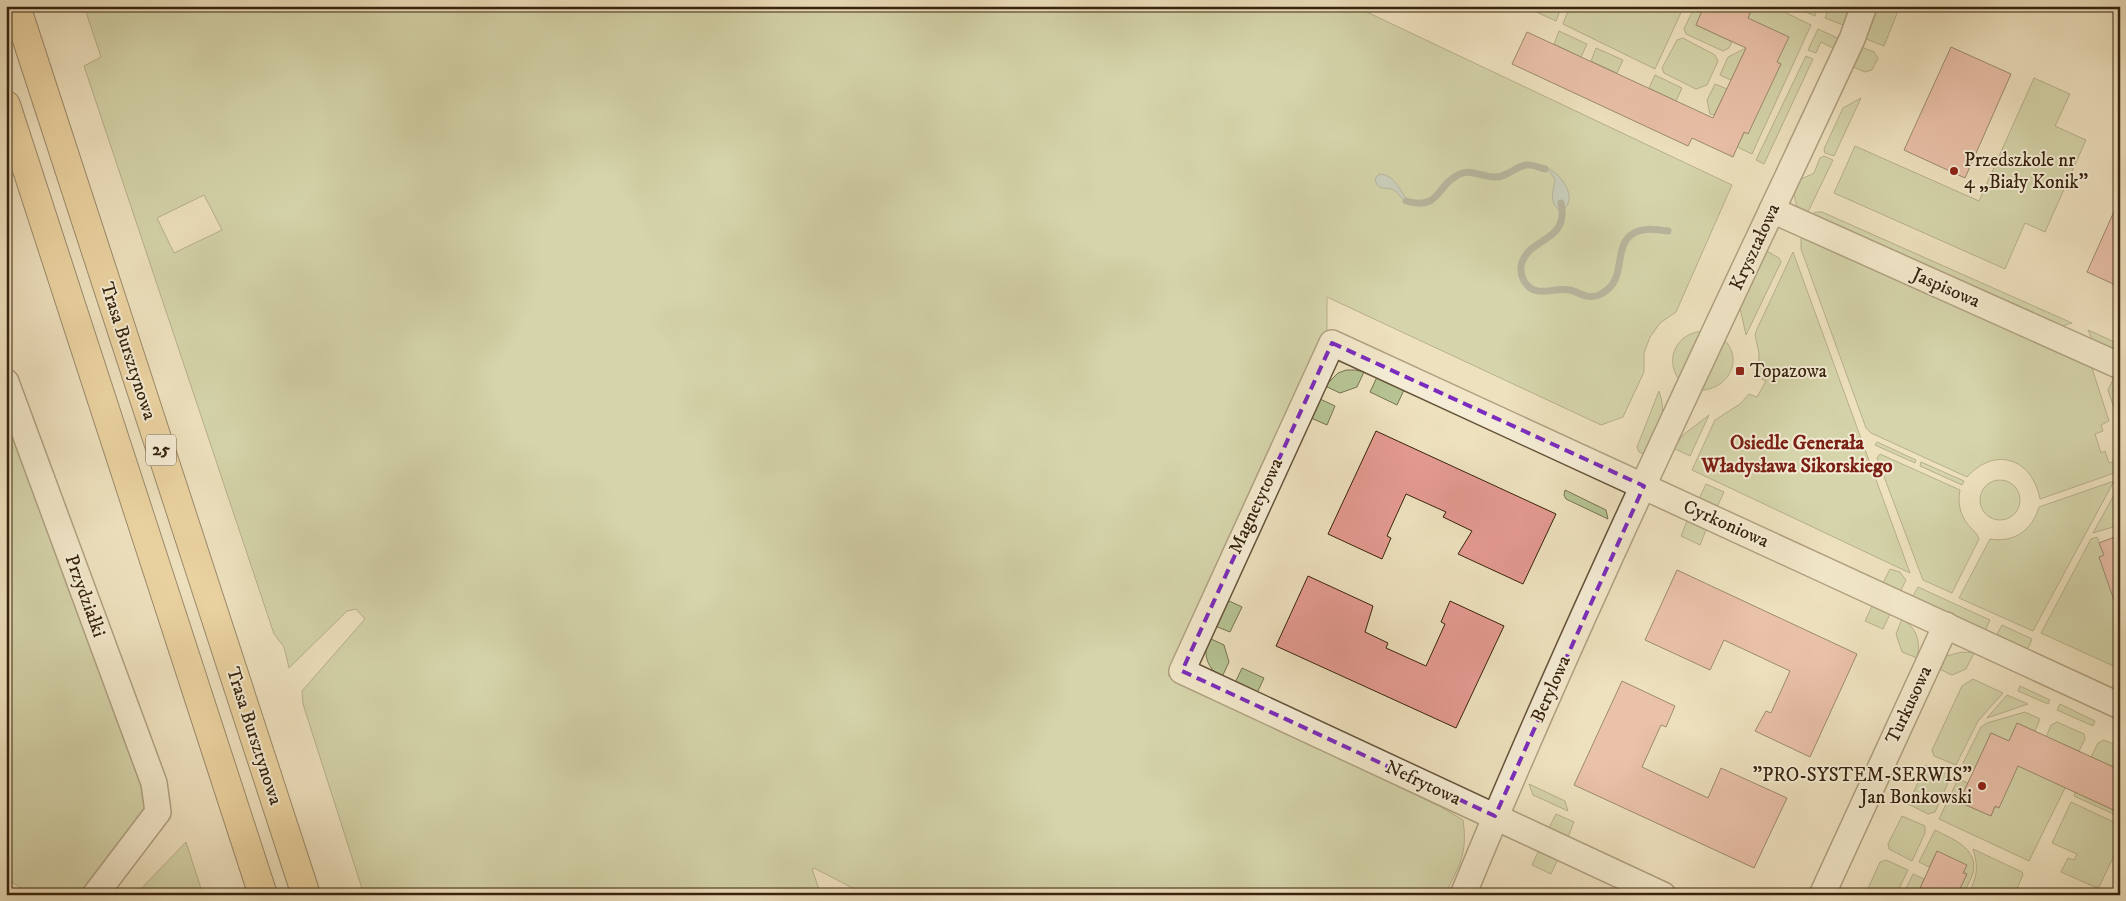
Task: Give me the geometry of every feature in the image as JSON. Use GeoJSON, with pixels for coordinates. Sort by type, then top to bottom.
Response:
{"type":"FeatureCollection","features":[{"type":"Feature","properties":{"kind":"main road","name":"Trasa Bursztynowa"},"geometry":{"type":"LineString","coordinates":[[16,6],[306,895]]}},
{"type":"Feature","properties":{"kind":"main road","name":"Trasa Bursztynowa"},"geometry":{"type":"LineString","coordinates":[[6,105],[264,895]]}},
{"type":"Feature","properties":{"kind":"street","name":"Kryształowa"},"geometry":{"type":"LineString","coordinates":[[1644,486],[1683,398],[1848,48],[1864,6]]}},
{"type":"Feature","properties":{"kind":"street","name":"Jaspisowa"},"geometry":{"type":"LineString","coordinates":[[1772,210],[2120,366]]}},
{"type":"Feature","properties":{"kind":"street","name":"Cyrkoniowa"},"geometry":{"type":"LineString","coordinates":[[1332,343],[2120,706]]}},
{"type":"Feature","properties":{"kind":"street","name":"Magnetytowa"},"geometry":{"type":"LineString","coordinates":[[1182,670],[1332,343]]}},
{"type":"Feature","properties":{"kind":"street","name":"Przydziałki"},"geometry":{"type":"LineString","coordinates":[[6,382],[154,783],[158,812],[95,895]]}},
{"type":"Feature","properties":{"kind":"street","name":"Berylowa"},"geometry":{"type":"LineString","coordinates":[[1463,895],[1495,816],[1644,486]]}},
{"type":"Feature","properties":{"kind":"street","name":"Turkusowa"},"geometry":{"type":"LineString","coordinates":[[1822,895],[1946,625]]}},
{"type":"Feature","properties":{"kind":"street","name":"Nefrytowa"},"geometry":{"type":"LineString","coordinates":[[1182,670],[1663,895]]}},
{"type":"Feature","properties":{"kind":"highlighted area"},"geometry":{"type":"Polygon","coordinates":[[[1332,343],[1644,486],[1495,816],[1182,671],[1332,343]]]}},
{"type":"Feature","properties":{"kind":"green space"},"geometry":{"type":"Polygon","coordinates":[[[84,6],[1354,6],[1732,185],[1676,312],[1660,323],[1650,337],[1644,353],[1644,372],[1623,417],[1601,425],[1327,297],[1327,329],[1168,676],[1441,807],[1463,820],[1463,851],[1445,895],[866,895],[814,868],[812,869],[821,895],[364,895],[303,704],[302,691],[365,619],[356,609],[347,611],[289,668],[284,647],[274,634],[84,66],[101,57],[84,6]],[[204,195],[157,218],[174,253],[222,230],[204,195]]]}},
{"type":"Feature","properties":{"kind":"green space"},"geometry":{"type":"Polygon","coordinates":[[[1528,6],[1562,6],[1556,21],[1532,10],[1528,6]]]}},
{"type":"Feature","properties":{"kind":"green space"},"geometry":{"type":"Polygon","coordinates":[[[1570,6],[1684,6],[1655,69],[1563,24],[1570,6]]]}},
{"type":"Feature","properties":{"kind":"green space"},"geometry":{"type":"Polygon","coordinates":[[[1695,6],[1704,6],[1696,25],[1732,42],[1729,48],[1723,51],[1686,34],[1684,29],[1695,6]]]}},
{"type":"Feature","properties":{"kind":"green space"},"geometry":{"type":"Polygon","coordinates":[[[1742,6],[1772,6],[1811,25],[1752,154],[1737,147],[1781,64],[1777,62],[1748,18],[1751,11],[1742,6]]]}},
{"type":"Feature","properties":{"kind":"green space"},"geometry":{"type":"Polygon","coordinates":[[[1800,6],[1818,6],[1815,16],[1799,9],[1800,6]]]}},
{"type":"Feature","properties":{"kind":"green space"},"geometry":{"type":"Polygon","coordinates":[[[1830,6],[1837,6],[1836,8],[1851,14],[1846,26],[1825,18],[1830,6]]]}},
{"type":"Feature","properties":{"kind":"green space"},"geometry":{"type":"Polygon","coordinates":[[[1876,6],[1900,6],[1884,46],[1864,38],[1876,6]]]}},
{"type":"Feature","properties":{"kind":"green space"},"geometry":{"type":"Polygon","coordinates":[[[1818,29],[1840,39],[1835,49],[1821,42],[1816,53],[1808,50],[1818,29]]]}},
{"type":"Feature","properties":{"kind":"green space"},"geometry":{"type":"Polygon","coordinates":[[[1559,31],[1587,44],[1581,57],[1554,44],[1559,31]]]}},
{"type":"Feature","properties":{"kind":"green space"},"geometry":{"type":"Polygon","coordinates":[[[1683,38],[1715,55],[1718,61],[1707,85],[1696,89],[1664,73],[1662,68],[1677,40],[1683,38]]]}},
{"type":"Feature","properties":{"kind":"green space"},"geometry":{"type":"Polygon","coordinates":[[[1859,46],[1874,52],[1878,58],[1872,70],[1865,72],[1851,66],[1859,46]]]}},
{"type":"Feature","properties":{"kind":"green space"},"geometry":{"type":"Polygon","coordinates":[[[1596,48],[1623,60],[1617,73],[1591,61],[1596,48]]]}},
{"type":"Feature","properties":{"kind":"green space"},"geometry":{"type":"Polygon","coordinates":[[[1746,48],[1731,80],[1720,75],[1728,57],[1746,48]]]}},
{"type":"Feature","properties":{"kind":"green space"},"geometry":{"type":"Polygon","coordinates":[[[1806,56],[1813,59],[1764,164],[1756,160],[1806,56]]]}},
{"type":"Feature","properties":{"kind":"green space"},"geometry":{"type":"Polygon","coordinates":[[[1655,75],[1682,88],[1676,101],[1649,88],[1655,75]]]}},
{"type":"Feature","properties":{"kind":"green space"},"geometry":{"type":"Polygon","coordinates":[[[2034,78],[2070,94],[2055,126],[2086,140],[2045,232],[2025,223],[2005,269],[1834,193],[1855,146],[1979,201],[2034,78]]]}},
{"type":"Feature","properties":{"kind":"green space"},"geometry":{"type":"Polygon","coordinates":[[[1715,84],[1727,89],[1714,115],[1710,114],[1707,100],[1715,84]]]}},
{"type":"Feature","properties":{"kind":"green space"},"geometry":{"type":"Polygon","coordinates":[[[1861,98],[1834,156],[1825,153],[1824,149],[1843,108],[1861,98]]]}},
{"type":"Feature","properties":{"kind":"green space"},"geometry":{"type":"Polygon","coordinates":[[[1824,156],[1833,160],[1806,216],[1796,205],[1795,191],[1797,181],[1814,173],[1820,158],[1824,156]]]}},
{"type":"Feature","properties":{"kind":"green space"},"geometry":{"type":"Polygon","coordinates":[[[1815,212],[1822,212],[2072,323],[2055,328],[1811,216],[1815,212]]]}},
{"type":"Feature","properties":{"kind":"green space"},"geometry":{"type":"Polygon","coordinates":[[[1804,232],[2090,362],[2109,421],[2101,425],[2103,431],[2095,434],[2101,453],[2105,451],[2109,463],[2120,459],[2120,471],[2040,499],[2036,485],[2029,474],[2021,466],[2011,461],[1989,462],[1978,467],[1967,477],[1871,433],[1866,428],[1801,249],[1801,239],[1804,232]]]}},
{"type":"Feature","properties":{"kind":"green space"},"geometry":{"type":"Polygon","coordinates":[[[1765,250],[1779,258],[1781,262],[1746,335],[1740,308],[1742,299],[1765,250]]]}},
{"type":"Feature","properties":{"kind":"green space"},"geometry":{"type":"Polygon","coordinates":[[[1793,252],[1910,573],[1692,470],[1715,420],[1740,404],[1749,394],[1757,397],[1766,381],[1758,377],[1759,353],[1755,335],[1793,252]]]}},
{"type":"Feature","properties":{"kind":"green space"},"geometry":{"type":"Polygon","coordinates":[[[2088,330],[2119,344],[2114,355],[2095,346],[2088,330]]]}},
{"type":"Feature","properties":{"kind":"green space"},"geometry":{"type":"Polygon","coordinates":[[[1703,331],[1679,380],[1673,363],[1673,355],[1676,348],[1686,336],[1703,331]]]}},
{"type":"Feature","properties":{"kind":"green space"},"geometry":{"type":"Polygon","coordinates":[[[1720,336],[1728,345],[1732,354],[1733,364],[1730,373],[1716,386],[1706,390],[1694,390],[1720,336]]]}},
{"type":"Feature","properties":{"kind":"green space"},"geometry":{"type":"Polygon","coordinates":[[[1346,370],[1364,372],[1357,387],[1340,393],[1325,386],[1338,373],[1346,370]]]}},
{"type":"Feature","properties":{"kind":"green space"},"geometry":{"type":"Polygon","coordinates":[[[2116,373],[2120,375],[2113,391],[2120,394],[2120,426],[2108,390],[2116,373]]]}},
{"type":"Feature","properties":{"kind":"green space"},"geometry":{"type":"Polygon","coordinates":[[[1377,377],[1404,390],[1397,405],[1370,392],[1377,377]]]}},
{"type":"Feature","properties":{"kind":"green space"},"geometry":{"type":"Polygon","coordinates":[[[1659,391],[1663,408],[1660,424],[1654,440],[1643,454],[1639,452],[1637,447],[1659,391]]]}},
{"type":"Feature","properties":{"kind":"green space"},"geometry":{"type":"Polygon","coordinates":[[[1320,399],[1335,406],[1327,425],[1311,418],[1320,399]]]}},
{"type":"Feature","properties":{"kind":"green space"},"geometry":{"type":"Polygon","coordinates":[[[6,415],[143,783],[145,808],[127,842],[84,895],[31,895],[6,878],[6,415]]]}},
{"type":"Feature","properties":{"kind":"green space"},"geometry":{"type":"Polygon","coordinates":[[[1709,415],[1690,456],[1673,448],[1683,435],[1709,415]]]}},
{"type":"Feature","properties":{"kind":"green space"},"geometry":{"type":"Polygon","coordinates":[[[1877,442],[1916,460],[1915,463],[1875,445],[1877,442]]]}},
{"type":"Feature","properties":{"kind":"green space"},"geometry":{"type":"Polygon","coordinates":[[[1880,454],[1960,490],[1960,506],[1963,516],[1979,539],[1952,593],[1923,580],[1877,458],[1880,454]]]}},
{"type":"Feature","properties":{"kind":"green space"},"geometry":{"type":"Polygon","coordinates":[[[1921,462],[1964,481],[1962,485],[1920,466],[1921,462]]]}},
{"type":"Feature","properties":{"kind":"green space"},"geometry":{"type":"Polygon","coordinates":[[[2004,480],[2011,483],[2017,489],[2020,500],[2019,508],[2011,517],[2004,520],[1996,520],[1989,517],[1981,508],[1980,496],[1983,489],[1992,481],[2004,480]]]}},
{"type":"Feature","properties":{"kind":"green space"},"geometry":{"type":"Polygon","coordinates":[[[2114,481],[2033,631],[1959,598],[1990,539],[1999,540],[2015,537],[2032,522],[2039,507],[2114,481]]]}},
{"type":"Feature","properties":{"kind":"green space"},"geometry":{"type":"Polygon","coordinates":[[[1706,484],[1724,492],[1717,507],[1699,499],[1706,484]]]}},
{"type":"Feature","properties":{"kind":"green space"},"geometry":{"type":"Polygon","coordinates":[[[2120,484],[2120,525],[2093,533],[2120,484]]]}},
{"type":"Feature","properties":{"kind":"green space"},"geometry":{"type":"Polygon","coordinates":[[[1565,490],[1606,510],[1608,519],[1566,499],[1564,495],[1565,490]]]}},
{"type":"Feature","properties":{"kind":"green space"},"geometry":{"type":"Polygon","coordinates":[[[1687,521],[1706,530],[1700,545],[1681,536],[1687,521]]]}},
{"type":"Feature","properties":{"kind":"green space"},"geometry":{"type":"Polygon","coordinates":[[[2097,537],[2104,555],[2099,557],[2120,606],[2116,608],[2120,617],[2120,669],[2041,633],[2091,539],[2097,537]]]}},
{"type":"Feature","properties":{"kind":"green space"},"geometry":{"type":"Polygon","coordinates":[[[1890,569],[1900,572],[1906,580],[1900,592],[1883,583],[1890,569]]]}},
{"type":"Feature","properties":{"kind":"green space"},"geometry":{"type":"Polygon","coordinates":[[[1918,587],[1990,620],[1985,631],[1912,598],[1918,587]]]}},
{"type":"Feature","properties":{"kind":"green space"},"geometry":{"type":"Polygon","coordinates":[[[1227,600],[1242,607],[1230,632],[1215,626],[1227,600]]]}},
{"type":"Feature","properties":{"kind":"green space"},"geometry":{"type":"Polygon","coordinates":[[[1872,606],[1890,614],[1883,629],[1865,621],[1872,606]]]}},
{"type":"Feature","properties":{"kind":"green space"},"geometry":{"type":"Polygon","coordinates":[[[1902,619],[1917,636],[1917,658],[1902,652],[1896,634],[1902,619]]]}},
{"type":"Feature","properties":{"kind":"green space"},"geometry":{"type":"Polygon","coordinates":[[[2002,625],[2032,639],[2027,651],[1996,636],[2002,625]]]}},
{"type":"Feature","properties":{"kind":"green space"},"geometry":{"type":"Polygon","coordinates":[[[1209,638],[1224,645],[1229,662],[1222,677],[1213,670],[1207,660],[1206,649],[1209,638]]]}},
{"type":"Feature","properties":{"kind":"green space"},"geometry":{"type":"Polygon","coordinates":[[[1962,652],[1974,653],[1966,669],[1952,675],[1937,668],[1946,656],[1962,652]]]}},
{"type":"Feature","properties":{"kind":"green space"},"geometry":{"type":"Polygon","coordinates":[[[1242,668],[1264,678],[1257,693],[1235,683],[1242,668]]]}},
{"type":"Feature","properties":{"kind":"green space"},"geometry":{"type":"Polygon","coordinates":[[[1973,679],[2003,693],[1978,721],[1956,765],[1934,756],[1932,750],[1962,686],[1973,679]]]}},
{"type":"Feature","properties":{"kind":"green space"},"geometry":{"type":"Polygon","coordinates":[[[2020,686],[2050,700],[2048,704],[2018,691],[2020,686]]]}},
{"type":"Feature","properties":{"kind":"green space"},"geometry":{"type":"Polygon","coordinates":[[[2007,695],[2028,704],[1987,718],[2007,695]]]}},
{"type":"Feature","properties":{"kind":"green space"},"geometry":{"type":"Polygon","coordinates":[[[2060,704],[2095,721],[2093,726],[2057,710],[2060,704]]]}},
{"type":"Feature","properties":{"kind":"green space"},"geometry":{"type":"Polygon","coordinates":[[[2025,712],[2040,719],[2035,731],[2017,723],[2009,741],[1991,733],[1974,770],[1964,765],[1963,763],[1981,727],[1987,723],[2025,712]]]}},
{"type":"Feature","properties":{"kind":"green space"},"geometry":{"type":"Polygon","coordinates":[[[2057,722],[2084,734],[2085,739],[2079,751],[2046,737],[2051,725],[2057,722]]]}},
{"type":"Feature","properties":{"kind":"green space"},"geometry":{"type":"Polygon","coordinates":[[[2104,740],[2120,747],[2120,770],[2091,757],[2098,743],[2104,740]]]}},
{"type":"Feature","properties":{"kind":"green space"},"geometry":{"type":"Polygon","coordinates":[[[2003,754],[2067,784],[2029,861],[1939,819],[1958,779],[1968,783],[1959,802],[1991,816],[1995,807],[1999,808],[2003,754]]]}},
{"type":"Feature","properties":{"kind":"green space"},"geometry":{"type":"Polygon","coordinates":[[[1926,765],[1951,776],[1935,812],[1928,814],[1908,804],[1926,765]]]}},
{"type":"Feature","properties":{"kind":"green space"},"geometry":{"type":"Polygon","coordinates":[[[1529,784],[1565,801],[1568,811],[1533,795],[1529,784]]]}},
{"type":"Feature","properties":{"kind":"green space"},"geometry":{"type":"Polygon","coordinates":[[[2076,788],[2083,796],[2120,813],[2120,817],[2074,796],[2076,788]]]}},
{"type":"Feature","properties":{"kind":"green space"},"geometry":{"type":"Polygon","coordinates":[[[2071,802],[2120,825],[2120,843],[2099,887],[2061,872],[2068,858],[2074,860],[2077,854],[2052,843],[2071,802]]]}},
{"type":"Feature","properties":{"kind":"green space"},"geometry":{"type":"Polygon","coordinates":[[[1556,814],[1574,822],[1568,837],[1549,828],[1556,814]]]}},
{"type":"Feature","properties":{"kind":"green space"},"geometry":{"type":"Polygon","coordinates":[[[1902,816],[1925,826],[1925,833],[1912,861],[1889,849],[1888,844],[1902,816]]]}},
{"type":"Feature","properties":{"kind":"green space"},"geometry":{"type":"Polygon","coordinates":[[[1935,830],[1963,846],[1972,857],[1974,864],[1973,873],[1963,895],[1953,895],[1958,893],[1967,874],[1937,851],[1929,867],[1919,862],[1935,830]]]}},
{"type":"Feature","properties":{"kind":"green space"},"geometry":{"type":"Polygon","coordinates":[[[186,842],[203,895],[135,895],[186,842]]]}},
{"type":"Feature","properties":{"kind":"green space"},"geometry":{"type":"Polygon","coordinates":[[[1973,849],[2022,872],[2023,875],[2014,895],[1968,895],[1976,872],[1973,849]]]}},
{"type":"Feature","properties":{"kind":"green space"},"geometry":{"type":"Polygon","coordinates":[[[1539,850],[1558,859],[1551,874],[1532,865],[1539,850]]]}},
{"type":"Feature","properties":{"kind":"green space"},"geometry":{"type":"Polygon","coordinates":[[[1886,860],[1908,870],[1896,895],[1865,895],[1880,862],[1886,860]]]}},
{"type":"Feature","properties":{"kind":"green space"},"geometry":{"type":"Polygon","coordinates":[[[1913,874],[1924,879],[1917,895],[1903,895],[1913,874]]]}},
{"type":"Feature","properties":{"kind":"water"},"geometry":{"type":"Polygon","coordinates":[[[1542,166],[1548,168],[1561,178],[1568,192],[1567,206],[1561,211],[1554,204],[1553,200],[1555,179],[1549,171],[1535,169],[1542,166]]]}},
{"type":"Feature","properties":{"kind":"water"},"geometry":{"type":"Polygon","coordinates":[[[1379,174],[1393,180],[1407,200],[1406,202],[1394,190],[1378,186],[1375,179],[1379,174]]]}},
{"type":"Feature","properties":{"kind":"building"},"geometry":{"type":"Polygon","coordinates":[[[1704,6],[1753,6],[1748,18],[1789,37],[1777,62],[1781,64],[1748,134],[1744,132],[1733,157],[1692,138],[1688,146],[1512,64],[1527,32],[1713,118],[1746,48],[1696,25],[1704,6]]]}},
{"type":"Feature","properties":{"kind":"building"},"geometry":{"type":"Polygon","coordinates":[[[1951,47],[2011,74],[1965,178],[1904,150],[1951,47]]]}},
{"type":"Feature","properties":{"kind":"building"},"geometry":{"type":"Polygon","coordinates":[[[2120,198],[2120,287],[2087,272],[2120,198]]]}},
{"type":"Feature","properties":{"kind":"building"},"geometry":{"type":"Polygon","coordinates":[[[1376,431],[1556,514],[1523,584],[1458,554],[1472,531],[1443,517],[1446,512],[1406,494],[1387,536],[1391,538],[1382,559],[1328,534],[1376,431]]]}},
{"type":"Feature","properties":{"kind":"building"},"geometry":{"type":"Polygon","coordinates":[[[2120,535],[2120,608],[2117,609],[2099,557],[2104,555],[2099,543],[2120,535]]]}},
{"type":"Feature","properties":{"kind":"building"},"geometry":{"type":"Polygon","coordinates":[[[1677,570],[1857,654],[1810,757],[1755,731],[1766,711],[1771,713],[1790,671],[1724,640],[1710,670],[1645,640],[1677,570]]]}},
{"type":"Feature","properties":{"kind":"building"},"geometry":{"type":"Polygon","coordinates":[[[1308,576],[1373,606],[1365,632],[1388,643],[1386,648],[1426,666],[1445,624],[1441,622],[1450,601],[1504,626],[1456,728],[1276,646],[1308,576]]]}},
{"type":"Feature","properties":{"kind":"building"},"geometry":{"type":"Polygon","coordinates":[[[1622,681],[1675,706],[1666,727],[1661,725],[1642,767],[1708,798],[1721,768],[1787,798],[1754,868],[1574,785],[1622,681]]]}},
{"type":"Feature","properties":{"kind":"building"},"geometry":{"type":"Polygon","coordinates":[[[2017,723],[2120,770],[2120,813],[2018,766],[1999,808],[1995,806],[1991,816],[1959,802],[1991,733],[2009,741],[2017,723]]]}},
{"type":"Feature","properties":{"kind":"building"},"geometry":{"type":"Polygon","coordinates":[[[1937,851],[1967,865],[1963,873],[1967,874],[1957,895],[1917,895],[1937,851]]]}},
{"type":"Feature","properties":{"kind":"waterway"},"geometry":{"type":"LineString","coordinates":[[1406,201],[1426,202],[1437,195],[1452,178],[1460,174],[1473,173],[1498,177],[1526,165],[1545,169]]}},
{"type":"Feature","properties":{"kind":"waterway"},"geometry":{"type":"LineString","coordinates":[[1561,203],[1562,216],[1560,225],[1555,232],[1533,247],[1522,262],[1521,272],[1524,281],[1535,290],[1562,289],[1582,295],[1598,296],[1610,288],[1615,280],[1623,246],[1627,239],[1634,233],[1642,230],[1668,231]]}},
{"type":"Feature","properties":{"kind":"place","name":"Przedszkole nr 4 „Biały Konik”"},"geometry":{"type":"Point","coordinates":[1954,171]}},
{"type":"Feature","properties":{"kind":"place","name":"Topazowa"},"geometry":{"type":"Point","coordinates":[1740,371]}},
{"type":"Feature","properties":{"kind":"place","name":"\"PRO-SYSTEM-SERWIS\" Jan Bonkowski"},"geometry":{"type":"Point","coordinates":[1982,786]}},
{"type":"Feature","properties":{"kind":"district","name":"Osiedle Generała Władysława Sikorskiego"},"geometry":{"type":"Point","coordinates":[1797,454]}}]}
